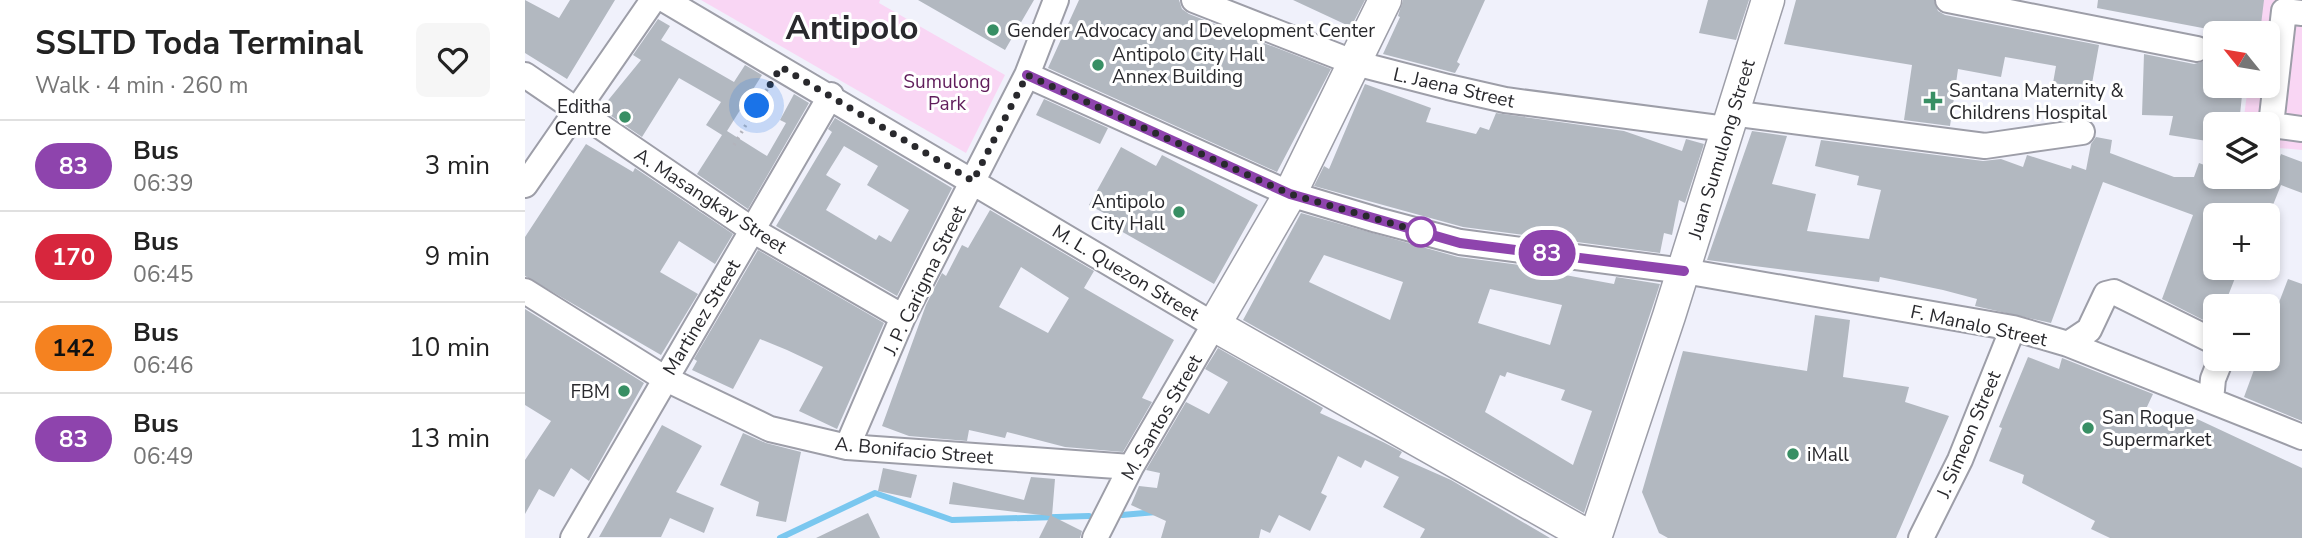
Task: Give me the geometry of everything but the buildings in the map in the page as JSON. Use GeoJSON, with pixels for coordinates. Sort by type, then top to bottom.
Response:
{"type":"FeatureCollection","features":[{"type":"Feature","properties":{"kind":"main road","name":"M. Santos Street"},"geometry":{"type":"LineString","coordinates":[[1214,325],[1290,194],[1385,0]]}},
{"type":"Feature","properties":{"kind":"main road","name":"Juan Sumulong Street"},"geometry":{"type":"LineString","coordinates":[[1593,538],[1684,271],[1728,121],[1768,0]]}},
{"type":"Feature","properties":{"kind":"main road","name":"M. L. Quezon Street"},"geometry":{"type":"LineString","coordinates":[[1214,325],[1593,538]]}},
{"type":"Feature","properties":{"kind":"street"},"geometry":{"type":"LineString","coordinates":[[525,185],[653,0]]}},
{"type":"Feature","properties":{"kind":"street","name":"M. L. Quezon Street"},"geometry":{"type":"LineString","coordinates":[[665,0],[1214,325]]}},
{"type":"Feature","properties":{"kind":"street","name":"J. P. Carigma Street"},"geometry":{"type":"LineString","coordinates":[[846,447],[902,317],[1027,75],[1056,0]]}},
{"type":"Feature","properties":{"kind":"street","name":"L. Jaena Street"},"geometry":{"type":"LineString","coordinates":[[1194,0],[1355,63],[1505,100],[1985,145],[2083,132]]}},
{"type":"Feature","properties":{"kind":"street"},"geometry":{"type":"LineString","coordinates":[[1948,0],[2197,49]]}},
{"type":"Feature","properties":{"kind":"street"},"geometry":{"type":"LineString","coordinates":[[2302,13],[2284,11],[2271,125],[2302,129]]}},
{"type":"Feature","properties":{"kind":"street","name":"A. Masangkay Street"},"geometry":{"type":"LineString","coordinates":[[525,75],[754,231],[902,317]]}},
{"type":"Feature","properties":{"kind":"street","name":"F. Manalo Street"},"geometry":{"type":"LineString","coordinates":[[1027,75],[1290,194],[1460,243],[1684,271],[2013,328],[2068,344],[2302,437]]}},
{"type":"Feature","properties":{"kind":"street","name":"Martinez Street"},"geometry":{"type":"LineString","coordinates":[[573,538],[831,96]]}},
{"type":"Feature","properties":{"kind":"street","name":"A. Bonifacio Street"},"geometry":{"type":"LineString","coordinates":[[525,292],[664,378],[770,429],[846,447],[1132,467]]}},
{"type":"Feature","properties":{"kind":"street"},"geometry":{"type":"LineString","coordinates":[[2068,344],[2089,330],[2106,294],[2114,292],[2203,336]]}},
{"type":"Feature","properties":{"kind":"street","name":"M. Santos Street"},"geometry":{"type":"LineString","coordinates":[[1095,538],[1132,467],[1214,325]]}},
{"type":"Feature","properties":{"kind":"street","name":"J. Simeon Street"},"geometry":{"type":"LineString","coordinates":[[1921,538],[1960,460],[2013,328]]}},
{"type":"Feature","properties":{"kind":"street"},"geometry":{"type":"LineString","coordinates":[[2211,400],[2216,371]]}},
{"type":"Feature","properties":{"kind":"path"},"geometry":{"type":"LineString","coordinates":[[734,145],[781,67]]}},
{"type":"Feature","properties":{"kind":"green space","name":"Sumulong Park"},"geometry":{"type":"Polygon","coordinates":[[[701,0],[880,0],[879,3],[1005,75],[966,153],[701,0]]]}},
{"type":"Feature","properties":{"kind":"green space"},"geometry":{"type":"Polygon","coordinates":[[[2258,0],[2302,0],[2302,150],[2280,148],[2280,112],[2245,112],[2246,98],[2280,98],[2280,21],[2255,21],[2258,0]]]}},
{"type":"Feature","properties":{"kind":"waterway"},"geometry":{"type":"LineString","coordinates":[[780,538],[875,493],[952,520],[1089,516]]}},
{"type":"Feature","properties":{"kind":"waterway"},"geometry":{"type":"LineString","coordinates":[[1122,515],[1156,512]]}},
{"type":"Feature","properties":{"kind":"bus line","name":"83"},"geometry":{"type":"LineString","coordinates":[[1027,75],[1290,194],[1377,220],[1460,243],[1684,271]]}},
{"type":"Feature","properties":{"kind":"place","name":"Gender Advocacy and Development Center"},"geometry":{"type":"Point","coordinates":[993,30]}},
{"type":"Feature","properties":{"kind":"place","name":"Antipolo City Hall Annex Building"},"geometry":{"type":"Point","coordinates":[1098,65]}},
{"type":"Feature","properties":{"kind":"place","name":"Santana Maternity & Childrens Hospital"},"geometry":{"type":"Point","coordinates":[1933,101]}},
{"type":"Feature","properties":{"kind":"place","name":"Editha Centre"},"geometry":{"type":"Point","coordinates":[625,117]}},
{"type":"Feature","properties":{"kind":"place","name":"Antipolo City Hall"},"geometry":{"type":"Point","coordinates":[1179,212]}},
{"type":"Feature","properties":{"kind":"place","name":"FBM"},"geometry":{"type":"Point","coordinates":[624,391]}},
{"type":"Feature","properties":{"kind":"place","name":"San Roque Supermarket"},"geometry":{"type":"Point","coordinates":[2088,428]}},
{"type":"Feature","properties":{"kind":"place","name":"iMall"},"geometry":{"type":"Point","coordinates":[1793,454]}},
{"type":"Feature","properties":{"kind":"district","name":"Antipolo"},"geometry":{"type":"Point","coordinates":[852,27]}},
{"type":"Feature","properties":{"kind":"route"},"geometry":{"type":"LineString","coordinates":[[757,106],[781,67],[973,181],[1027,75],[1290,194],[1421,232]]}}]}
